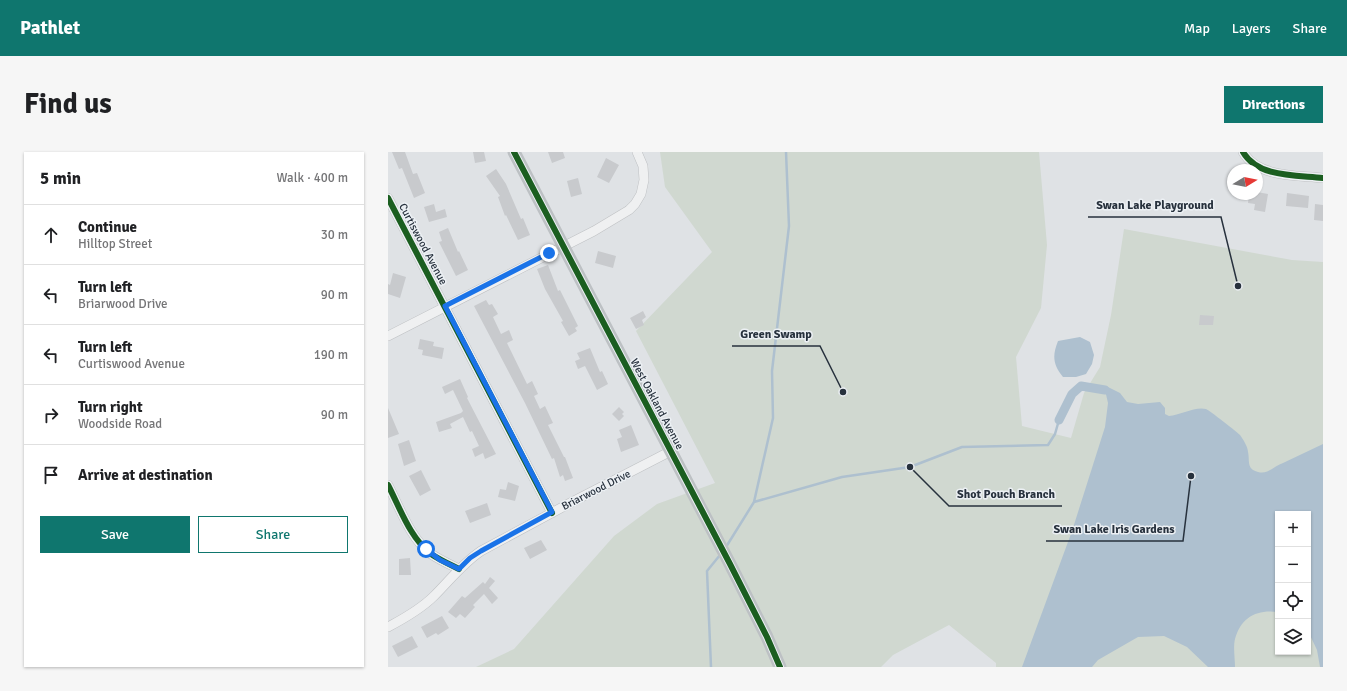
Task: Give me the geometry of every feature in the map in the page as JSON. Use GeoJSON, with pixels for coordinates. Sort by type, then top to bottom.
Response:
{"type":"FeatureCollection","features":[{"type":"Feature","properties":{"kind":"street","name":"West Oakland Avenue"},"geometry":{"type":"LineString","coordinates":[[514,152],[730,564],[767,637],[780,667]]}},
{"type":"Feature","properties":{"kind":"street"},"geometry":{"type":"LineString","coordinates":[[388,336],[618,218],[629,210],[641,194],[644,180],[642,166],[637,152]]}},
{"type":"Feature","properties":{"kind":"street"},"geometry":{"type":"LineString","coordinates":[[1243,152],[1254,164],[1276,173],[1323,178]]}},
{"type":"Feature","properties":{"kind":"street","name":"Curtiswood Avenue"},"geometry":{"type":"LineString","coordinates":[[388,198],[552,512]]}},
{"type":"Feature","properties":{"kind":"street","name":"Briarwood Drive"},"geometry":{"type":"LineString","coordinates":[[388,627],[425,604],[470,558],[481,551],[552,512],[671,451]]}},
{"type":"Feature","properties":{"kind":"street"},"geometry":{"type":"LineString","coordinates":[[388,485],[414,534],[426,549],[440,560],[459,569]]}},
{"type":"Feature","properties":{"kind":"shaded area"},"geometry":{"type":"Polygon","coordinates":[[[660,152],[1039,152],[1047,245],[1041,308],[1016,357],[1022,426],[1071,438],[1084,393],[1100,367],[1111,315],[1124,229],[1292,260],[1323,262],[1323,667],[996,667],[996,663],[949,625],[893,655],[881,667],[476,667],[514,649],[614,536],[657,504],[715,483],[636,331],[712,252],[665,187],[660,152]]]}},
{"type":"Feature","properties":{"kind":"water"},"geometry":{"type":"Polygon","coordinates":[[[1080,337],[1090,342],[1094,355],[1092,364],[1086,374],[1076,377],[1063,377],[1054,360],[1058,341],[1080,337]]]}},
{"type":"Feature","properties":{"kind":"water"},"geometry":{"type":"Polygon","coordinates":[[[1108,387],[1120,393],[1127,402],[1138,404],[1160,402],[1165,408],[1165,414],[1169,416],[1202,408],[1206,409],[1240,435],[1247,448],[1250,466],[1254,471],[1262,473],[1323,444],[1323,667],[1320,667],[1317,650],[1311,637],[1311,511],[1275,511],[1275,612],[1257,613],[1241,625],[1234,642],[1235,667],[1208,667],[1187,647],[1164,636],[1138,637],[1098,660],[1092,667],[1022,667],[1072,531],[1105,427],[1108,403],[1105,390],[1108,387]]]}},
{"type":"Feature","properties":{"kind":"building"},"geometry":{"type":"Polygon","coordinates":[[[392,152],[405,152],[413,174],[417,173],[425,193],[414,198],[402,168],[399,169],[392,152]]]}},
{"type":"Feature","properties":{"kind":"building"},"geometry":{"type":"Polygon","coordinates":[[[473,152],[484,152],[486,161],[475,163],[473,152]]]}},
{"type":"Feature","properties":{"kind":"building"},"geometry":{"type":"Polygon","coordinates":[[[548,152],[563,152],[565,158],[552,163],[548,152]]]}},
{"type":"Feature","properties":{"kind":"building"},"geometry":{"type":"Polygon","coordinates":[[[606,158],[619,165],[609,183],[597,177],[606,158]]]}},
{"type":"Feature","properties":{"kind":"building"},"geometry":{"type":"Polygon","coordinates":[[[496,169],[506,184],[521,219],[523,218],[530,235],[518,240],[506,215],[505,216],[498,197],[500,196],[486,176],[496,169]]]}},
{"type":"Feature","properties":{"kind":"building"},"geometry":{"type":"Polygon","coordinates":[[[578,178],[582,194],[571,197],[567,181],[578,178]]]}},
{"type":"Feature","properties":{"kind":"building"},"geometry":{"type":"Polygon","coordinates":[[[1263,193],[1268,194],[1265,212],[1254,210],[1255,204],[1248,203],[1248,200],[1263,200],[1263,193]]]}},
{"type":"Feature","properties":{"kind":"building"},"geometry":{"type":"Polygon","coordinates":[[[1287,193],[1309,196],[1308,208],[1286,206],[1287,193]]]}},
{"type":"Feature","properties":{"kind":"building"},"geometry":{"type":"Polygon","coordinates":[[[434,204],[436,212],[445,209],[447,217],[429,222],[424,207],[434,204]]]}},
{"type":"Feature","properties":{"kind":"building"},"geometry":{"type":"Polygon","coordinates":[[[1315,204],[1323,205],[1323,221],[1314,220],[1315,204]]]}},
{"type":"Feature","properties":{"kind":"building"},"geometry":{"type":"Polygon","coordinates":[[[448,228],[458,252],[459,251],[468,270],[456,276],[439,242],[442,241],[439,232],[448,228]]]}},
{"type":"Feature","properties":{"kind":"building"},"geometry":{"type":"Polygon","coordinates":[[[598,251],[616,256],[613,268],[595,263],[598,251]]]}},
{"type":"Feature","properties":{"kind":"building"},"geometry":{"type":"Polygon","coordinates":[[[548,265],[558,291],[560,290],[578,326],[575,328],[577,331],[569,336],[561,322],[563,321],[545,289],[537,269],[548,265]]]}},
{"type":"Feature","properties":{"kind":"building"},"geometry":{"type":"Polygon","coordinates":[[[393,273],[406,277],[400,298],[388,294],[388,284],[390,285],[393,273]]]}},
{"type":"Feature","properties":{"kind":"building"},"geometry":{"type":"Polygon","coordinates":[[[486,300],[489,305],[492,304],[498,314],[493,317],[501,334],[509,330],[513,340],[507,343],[527,384],[532,381],[538,394],[534,396],[540,409],[545,406],[553,423],[548,425],[565,457],[573,478],[565,481],[563,475],[560,477],[554,458],[552,459],[525,403],[474,306],[486,300]]]}},
{"type":"Feature","properties":{"kind":"building"},"geometry":{"type":"Polygon","coordinates":[[[643,311],[646,317],[642,320],[644,325],[636,329],[630,318],[643,311]]]}},
{"type":"Feature","properties":{"kind":"building"},"geometry":{"type":"Polygon","coordinates":[[[1200,315],[1214,316],[1213,325],[1199,325],[1200,315]]]}},
{"type":"Feature","properties":{"kind":"building"},"geometry":{"type":"Polygon","coordinates":[[[420,339],[434,342],[433,346],[444,348],[442,359],[422,355],[423,350],[418,349],[420,339]]]}},
{"type":"Feature","properties":{"kind":"building"},"geometry":{"type":"Polygon","coordinates":[[[590,348],[600,372],[602,371],[608,384],[597,390],[585,366],[578,369],[575,361],[580,359],[577,353],[590,348]]]}},
{"type":"Feature","properties":{"kind":"building"},"geometry":{"type":"Polygon","coordinates":[[[460,379],[468,397],[467,398],[496,454],[485,459],[483,453],[475,457],[472,449],[479,446],[463,417],[450,424],[452,428],[439,432],[436,422],[463,411],[453,390],[445,394],[442,387],[460,379]]]}},
{"type":"Feature","properties":{"kind":"building"},"geometry":{"type":"Polygon","coordinates":[[[619,407],[624,412],[622,414],[624,416],[619,421],[612,414],[619,407]]]}},
{"type":"Feature","properties":{"kind":"building"},"geometry":{"type":"Polygon","coordinates":[[[388,408],[399,434],[388,438],[388,408]]]}},
{"type":"Feature","properties":{"kind":"building"},"geometry":{"type":"Polygon","coordinates":[[[631,425],[639,445],[621,452],[617,439],[622,437],[619,430],[631,425]]]}},
{"type":"Feature","properties":{"kind":"building"},"geometry":{"type":"Polygon","coordinates":[[[409,440],[416,461],[404,466],[398,444],[409,440]]]}},
{"type":"Feature","properties":{"kind":"building"},"geometry":{"type":"Polygon","coordinates":[[[421,470],[431,490],[420,496],[409,476],[421,470]]]}},
{"type":"Feature","properties":{"kind":"building"},"geometry":{"type":"Polygon","coordinates":[[[508,482],[519,486],[515,501],[498,497],[500,489],[506,490],[508,482]]]}},
{"type":"Feature","properties":{"kind":"building"},"geometry":{"type":"Polygon","coordinates":[[[487,503],[491,515],[470,523],[465,511],[487,503]]]}},
{"type":"Feature","properties":{"kind":"building"},"geometry":{"type":"Polygon","coordinates":[[[541,540],[547,550],[530,559],[524,548],[541,540]]]}},
{"type":"Feature","properties":{"kind":"building"},"geometry":{"type":"Polygon","coordinates":[[[410,558],[411,575],[399,575],[399,559],[410,558]]]}},
{"type":"Feature","properties":{"kind":"building"},"geometry":{"type":"Polygon","coordinates":[[[490,577],[495,581],[489,588],[498,598],[492,604],[484,594],[473,605],[475,607],[465,618],[460,614],[456,618],[448,612],[462,596],[465,598],[483,582],[485,584],[490,577]]]}},
{"type":"Feature","properties":{"kind":"building"},"geometry":{"type":"Polygon","coordinates":[[[442,616],[449,628],[438,635],[436,633],[427,638],[421,627],[442,616]]]}},
{"type":"Feature","properties":{"kind":"building"},"geometry":{"type":"Polygon","coordinates":[[[412,636],[418,647],[398,657],[392,646],[412,636]]]}},
{"type":"Feature","properties":{"kind":"waterway"},"geometry":{"type":"LineString","coordinates":[[726,547],[754,502],[773,418],[772,371],[789,226],[786,152]]}},
{"type":"Feature","properties":{"kind":"waterway"},"geometry":{"type":"LineString","coordinates":[[1059,420],[1072,394],[1081,386],[1105,390]]}},
{"type":"Feature","properties":{"kind":"waterway"},"geometry":{"type":"LineString","coordinates":[[754,502],[842,477],[910,467],[962,447],[1048,445],[1055,434],[1059,420]]}},
{"type":"Feature","properties":{"kind":"waterway"},"geometry":{"type":"LineString","coordinates":[[711,667],[707,571],[720,555]]}},
{"type":"Feature","properties":{"kind":"cycle path"},"geometry":{"type":"LineString","coordinates":[[514,152],[730,564],[767,637],[780,667]]}},
{"type":"Feature","properties":{"kind":"cycle path"},"geometry":{"type":"LineString","coordinates":[[1243,152],[1258,167],[1268,171],[1279,174],[1323,178]]}},
{"type":"Feature","properties":{"kind":"cycle path"},"geometry":{"type":"LineString","coordinates":[[388,198],[552,513]]}},
{"type":"Feature","properties":{"kind":"cycle path"},"geometry":{"type":"LineString","coordinates":[[388,485],[406,522],[417,540],[431,554],[459,569]]}},
{"type":"Feature","properties":{"kind":"place","name":"Swan Lake Playground"},"geometry":{"type":"Point","coordinates":[1238,286]}},
{"type":"Feature","properties":{"kind":"place","name":"Green Swamp"},"geometry":{"type":"Point","coordinates":[843,392]}},
{"type":"Feature","properties":{"kind":"place","name":"Shot Pouch Branch"},"geometry":{"type":"Point","coordinates":[910,467]}},
{"type":"Feature","properties":{"kind":"place","name":"Swan Lake Iris Gardens"},"geometry":{"type":"Point","coordinates":[1191,476]}},
{"type":"Feature","properties":{"kind":"route"},"geometry":{"type":"LineString","coordinates":[[426,549],[440,560],[459,569],[470,558],[481,551],[552,512],[445,306],[549,253]]}}]}
